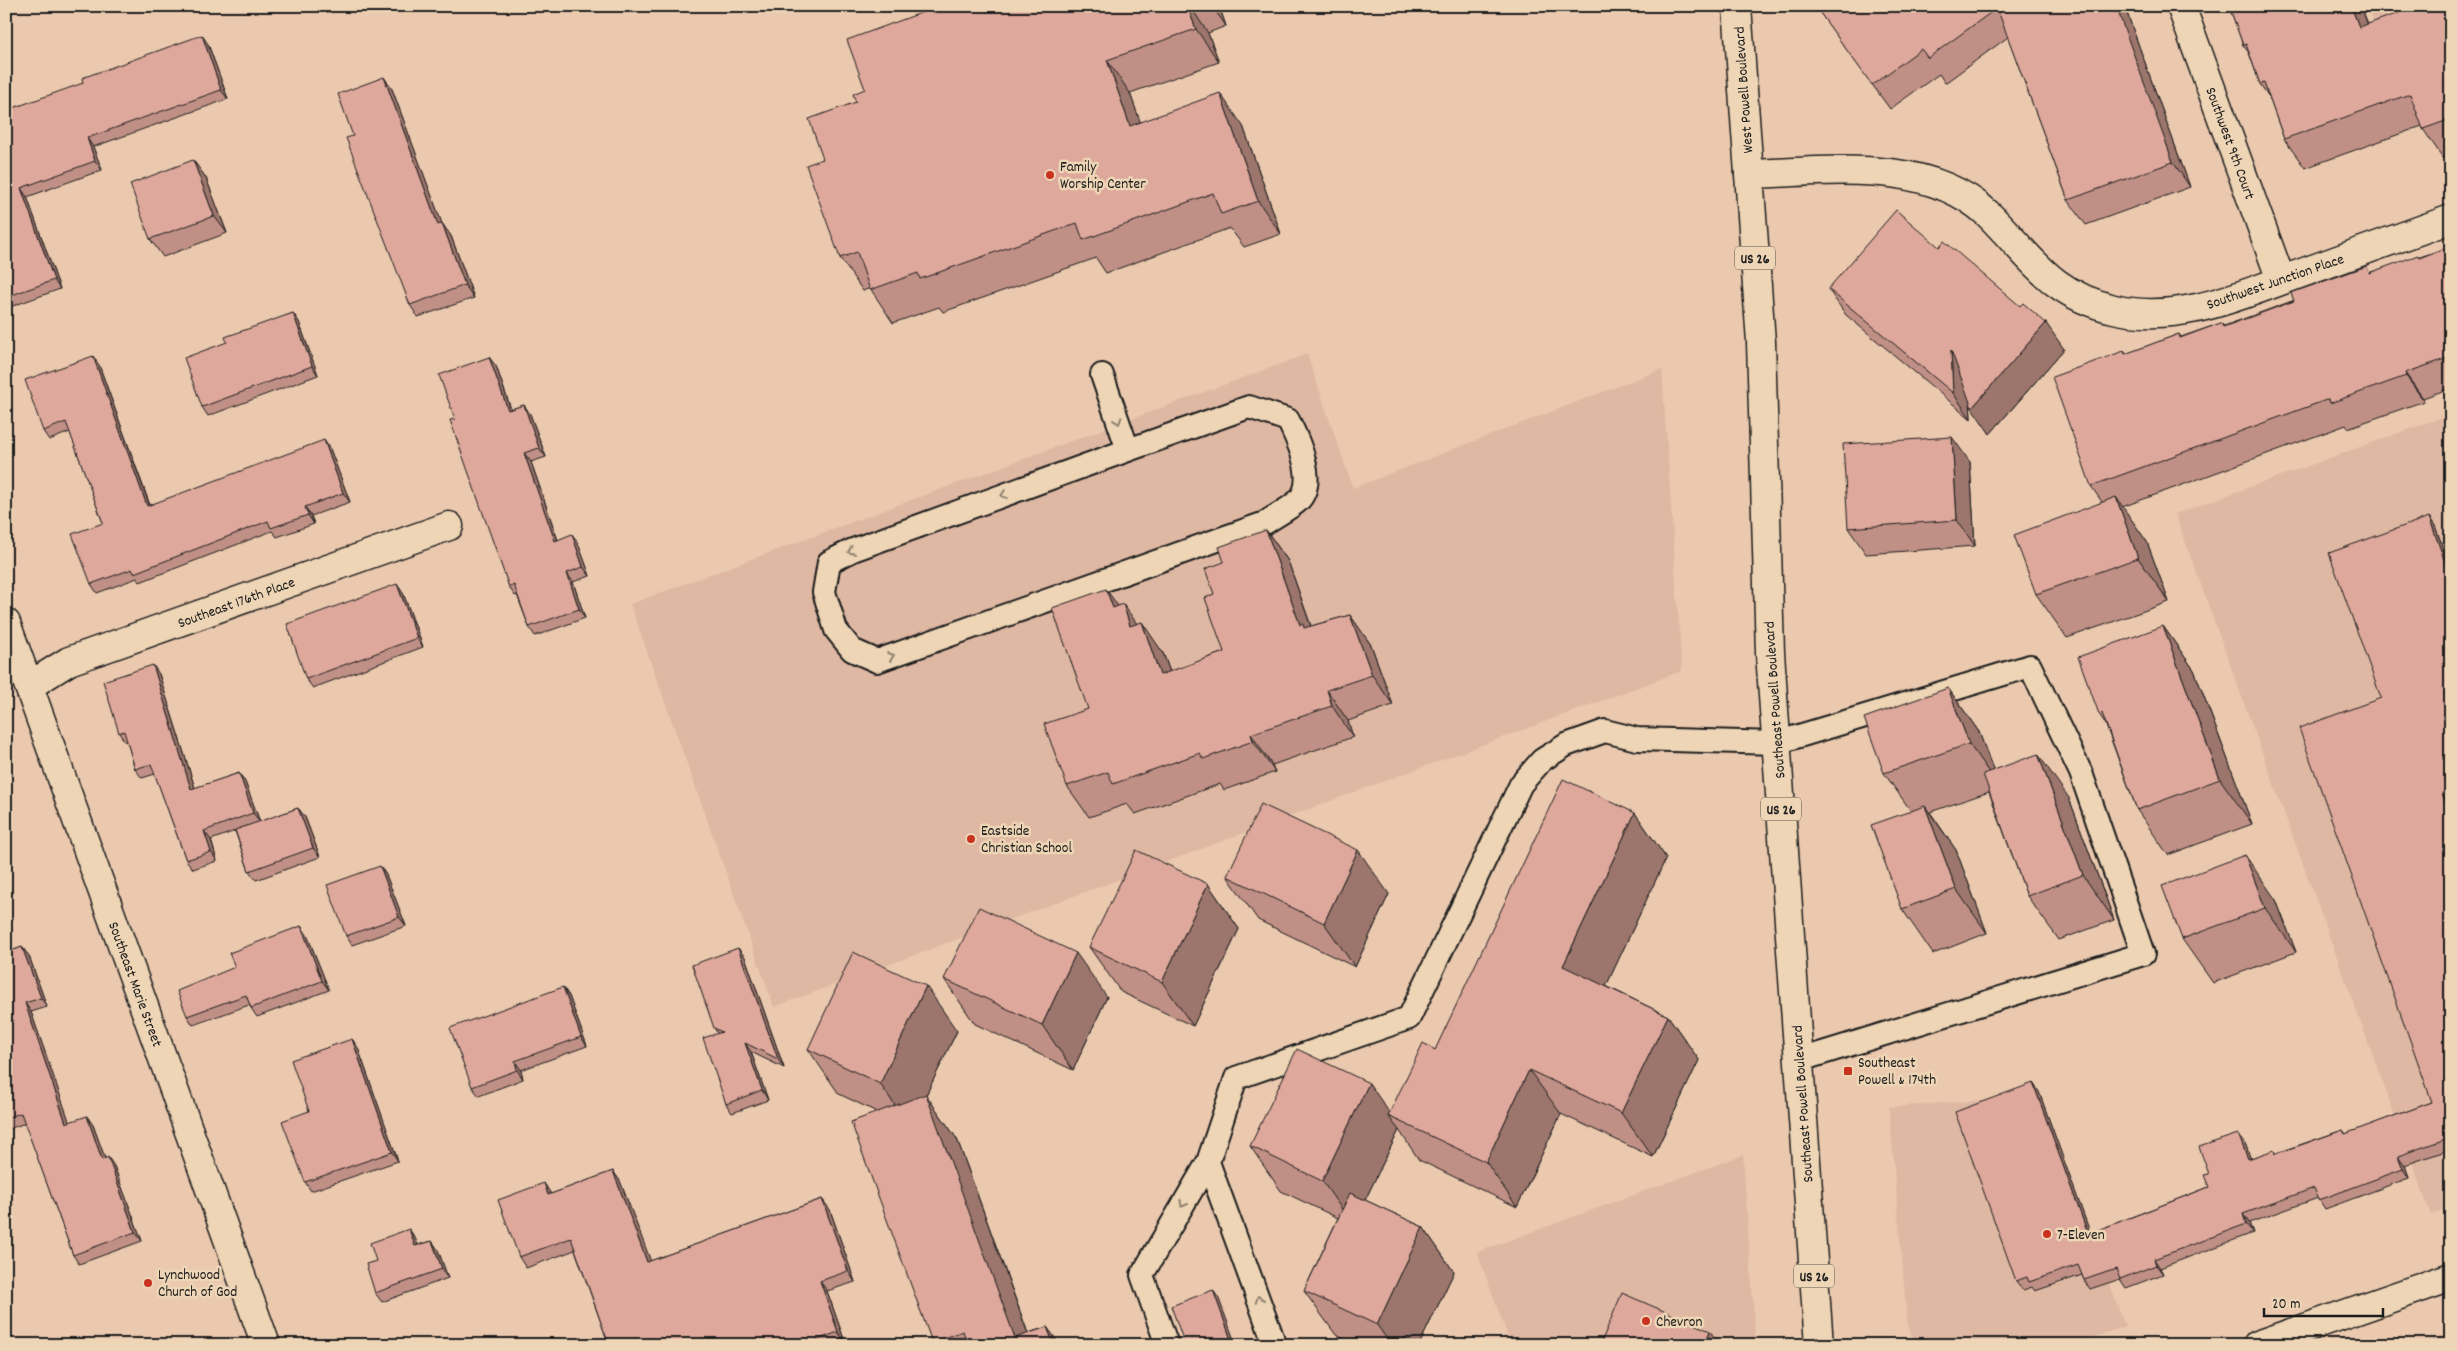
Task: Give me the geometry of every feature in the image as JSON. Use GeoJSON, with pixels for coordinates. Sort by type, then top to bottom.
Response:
{"type":"FeatureCollection","features":[{"type":"Feature","properties":{"kind":"street","name":"West Powell Boulevard"},"geometry":{"type":"LineString","coordinates":[[1737,6],[1749,174]]}},
{"type":"Feature","properties":{"kind":"street","name":"Southwest 9th Court"},"geometry":{"type":"LineString","coordinates":[[2180,6],[2281,280]]}},
{"type":"Feature","properties":{"kind":"street","name":"Southwest Junction Place"},"geometry":{"type":"LineString","coordinates":[[1749,174],[1879,170],[1931,181],[1960,196],[1986,213],[2031,263],[2069,293],[2114,309],[2159,313],[2207,306],[2451,219]]}},
{"type":"Feature","properties":{"kind":"street","name":"Southeast Powell Boulevard"},"geometry":{"type":"LineString","coordinates":[[1749,174],[1761,342],[1769,632],[1819,1345]]}},
{"type":"Feature","properties":{"kind":"street","name":"Southeast 176th Place"},"geometry":{"type":"LineString","coordinates":[[29,686],[69,661],[449,526]]}},
{"type":"Feature","properties":{"kind":"street","name":"Southeast Marie Street"},"geometry":{"type":"LineString","coordinates":[[6,623],[266,1345]]}},
{"type":"Feature","properties":{"kind":"street"},"geometry":{"type":"LineString","coordinates":[[2257,1345],[2451,1277]]}},
{"type":"Feature","properties":{"kind":"lane"},"geometry":{"type":"LineString","coordinates":[[1102,375],[1128,450]]}},
{"type":"Feature","properties":{"kind":"lane"},"geometry":{"type":"LineString","coordinates":[[1249,408],[1288,420],[1308,476],[1299,500],[1265,523],[877,661],[852,650],[836,630],[824,592],[829,562],[853,550],[1128,450],[1249,408]]}},
{"type":"Feature","properties":{"kind":"lane"},"geometry":{"type":"LineString","coordinates":[[1167,1345],[1142,1275],[1208,1162],[1236,1078],[1409,1018],[1521,784],[1542,760],[1566,745],[1606,731],[1637,739],[1776,742],[2030,666],[2081,773],[2143,954],[1800,1060]]}},
{"type":"Feature","properties":{"kind":"lane"},"geometry":{"type":"LineString","coordinates":[[1208,1162],[1276,1345]]}},
{"type":"Feature","properties":{"kind":"shaded area"},"geometry":{"type":"Polygon","coordinates":[[[2368,6],[2422,6],[2374,24],[2368,6]]]}},
{"type":"Feature","properties":{"kind":"shaded area","name":"Eastside Christian School"},"geometry":{"type":"Polygon","coordinates":[[[1307,354],[1353,488],[1662,369],[1682,671],[774,1007],[630,604],[1307,354]]]}},
{"type":"Feature","properties":{"kind":"shaded area"},"geometry":{"type":"Polygon","coordinates":[[[2451,414],[2451,1208],[2431,1215],[2175,514],[2451,414]]]}},
{"type":"Feature","properties":{"kind":"shaded area"},"geometry":{"type":"Polygon","coordinates":[[[2040,1096],[2125,1326],[2073,1345],[1915,1345],[1907,1321],[1889,1107],[2040,1096]]]}},
{"type":"Feature","properties":{"kind":"shaded area"},"geometry":{"type":"Polygon","coordinates":[[[1743,1155],[1756,1345],[1511,1345],[1477,1252],[1743,1155]]]}},
{"type":"Feature","properties":{"kind":"shaded area"},"geometry":{"type":"Polygon","coordinates":[[[2451,1332],[2451,1345],[2415,1345],[2451,1332]]]}},
{"type":"Feature","properties":{"kind":"building","name":"Family Worship Center"},"geometry":{"type":"Polygon","coordinates":[[[927,6],[1187,6],[1196,29],[1107,60],[1130,126],[1220,93],[1258,201],[1221,214],[1213,193],[1083,240],[1077,223],[920,279],[918,273],[870,290],[857,252],[840,258],[806,165],[823,159],[809,119],[856,102],[853,94],[865,89],[847,40],[929,10],[927,6]]]}},
{"type":"Feature","properties":{"kind":"building"},"geometry":{"type":"Polygon","coordinates":[[[1815,6],[2116,6],[2173,162],[2068,200],[1997,8],[1928,58],[1921,49],[1872,85],[1815,6]]]}},
{"type":"Feature","properties":{"kind":"building"},"geometry":{"type":"Polygon","coordinates":[[[2229,6],[2351,6],[2359,27],[2419,6],[2451,6],[2451,119],[2423,129],[2410,94],[2284,139],[2264,83],[2260,84],[2246,44],[2243,45],[2229,6]]]}},
{"type":"Feature","properties":{"kind":"building"},"geometry":{"type":"Polygon","coordinates":[[[202,35],[221,90],[87,138],[95,161],[21,188],[54,280],[6,297],[6,105],[11,104],[13,108],[83,83],[82,78],[202,35]]]}},
{"type":"Feature","properties":{"kind":"building"},"geometry":{"type":"Polygon","coordinates":[[[384,77],[438,225],[442,223],[465,285],[410,305],[346,138],[353,136],[338,94],[384,77]]]}},
{"type":"Feature","properties":{"kind":"building"},"geometry":{"type":"Polygon","coordinates":[[[193,160],[214,216],[150,239],[130,184],[193,160]]]}},
{"type":"Feature","properties":{"kind":"building"},"geometry":{"type":"Polygon","coordinates":[[[1896,210],[1939,247],[1944,241],[2020,306],[2023,303],[2046,323],[1972,408],[1951,350],[1953,393],[1828,289],[1896,210]]]}},
{"type":"Feature","properties":{"kind":"building"},"geometry":{"type":"Polygon","coordinates":[[[2451,246],[2451,357],[2405,373],[2406,376],[2330,403],[2329,399],[2091,486],[2052,377],[2124,351],[2125,354],[2179,334],[2180,338],[2221,323],[2223,327],[2294,301],[2291,293],[2367,266],[2369,273],[2418,255],[2419,258],[2451,246]]]}},
{"type":"Feature","properties":{"kind":"building"},"geometry":{"type":"Polygon","coordinates":[[[293,313],[312,366],[202,407],[184,358],[227,342],[225,337],[293,313]]]}},
{"type":"Feature","properties":{"kind":"building"},"geometry":{"type":"Polygon","coordinates":[[[93,356],[147,506],[324,440],[343,493],[305,507],[308,515],[271,528],[268,521],[134,573],[132,569],[91,584],[72,534],[103,523],[66,422],[43,431],[25,380],[93,356]]]}},
{"type":"Feature","properties":{"kind":"building"},"geometry":{"type":"Polygon","coordinates":[[[489,357],[508,410],[524,405],[539,448],[524,453],[555,541],[572,534],[583,567],[567,573],[579,609],[529,627],[514,585],[509,587],[450,420],[455,419],[439,375],[489,357]]]}},
{"type":"Feature","properties":{"kind":"building"},"geometry":{"type":"Polygon","coordinates":[[[1952,437],[1957,520],[1848,528],[1843,444],[1952,437]]]}},
{"type":"Feature","properties":{"kind":"building"},"geometry":{"type":"Polygon","coordinates":[[[2116,497],[2138,558],[2036,594],[2014,535],[2116,497]]]}},
{"type":"Feature","properties":{"kind":"building"},"geometry":{"type":"Polygon","coordinates":[[[2429,517],[2451,579],[2451,790],[2442,793],[2451,818],[2451,1137],[2398,1156],[2403,1169],[2319,1200],[2314,1188],[2243,1214],[2246,1224],[2154,1259],[2156,1265],[2120,1279],[2116,1269],[2084,1280],[2078,1265],[2029,1282],[2027,1277],[2016,1281],[1955,1112],[2033,1083],[2088,1234],[2209,1187],[2204,1175],[2209,1174],[2199,1147],[2238,1134],[2248,1159],[2274,1150],[2275,1154],[2343,1130],[2345,1134],[2432,1102],[2299,728],[2381,698],[2329,553],[2429,517]]]}},
{"type":"Feature","properties":{"kind":"building"},"geometry":{"type":"Polygon","coordinates":[[[1266,530],[1300,625],[1303,624],[1304,628],[1350,615],[1372,675],[1327,690],[1332,706],[1251,734],[1253,741],[1203,759],[1200,753],[1113,784],[1108,772],[1067,786],[1044,724],[1088,709],[1052,608],[1106,589],[1113,608],[1123,604],[1130,626],[1142,622],[1160,675],[1224,652],[1205,598],[1214,594],[1205,569],[1224,562],[1219,547],[1266,530]]]}},
{"type":"Feature","properties":{"kind":"building"},"geometry":{"type":"Polygon","coordinates":[[[397,584],[417,638],[306,679],[287,624],[397,584]]]}},
{"type":"Feature","properties":{"kind":"building"},"geometry":{"type":"Polygon","coordinates":[[[2163,626],[2220,779],[2137,810],[2102,713],[2099,714],[2078,657],[2163,626]]]}},
{"type":"Feature","properties":{"kind":"building"},"geometry":{"type":"Polygon","coordinates":[[[153,665],[191,789],[239,773],[253,813],[204,831],[211,852],[186,860],[151,764],[135,769],[124,731],[119,733],[103,681],[153,665]]]}},
{"type":"Feature","properties":{"kind":"building"},"geometry":{"type":"Polygon","coordinates":[[[1948,688],[1969,744],[1884,773],[1864,718],[1948,688]]]}},
{"type":"Feature","properties":{"kind":"building"},"geometry":{"type":"Polygon","coordinates":[[[2038,754],[2083,875],[2027,896],[1983,774],[2038,754]]]}},
{"type":"Feature","properties":{"kind":"building"},"geometry":{"type":"Polygon","coordinates":[[[1563,779],[1635,813],[1563,966],[1668,1016],[1621,1113],[1529,1070],[1486,1162],[1388,1116],[1423,1043],[1435,1050],[1563,779]]]}},
{"type":"Feature","properties":{"kind":"building"},"geometry":{"type":"Polygon","coordinates":[[[1261,804],[1358,850],[1324,923],[1227,876],[1261,804]]]}},
{"type":"Feature","properties":{"kind":"building"},"geometry":{"type":"Polygon","coordinates":[[[1925,806],[1956,889],[1902,909],[1871,825],[1925,806]]]}},
{"type":"Feature","properties":{"kind":"building"},"geometry":{"type":"Polygon","coordinates":[[[298,808],[313,848],[249,871],[235,830],[298,808]]]}},
{"type":"Feature","properties":{"kind":"building"},"geometry":{"type":"Polygon","coordinates":[[[1136,850],[1208,884],[1162,982],[1089,947],[1136,850]]]}},
{"type":"Feature","properties":{"kind":"building"},"geometry":{"type":"Polygon","coordinates":[[[2245,855],[2265,908],[2182,939],[2162,886],[2245,855]]]}},
{"type":"Feature","properties":{"kind":"building"},"geometry":{"type":"Polygon","coordinates":[[[380,866],[399,917],[346,936],[327,885],[380,866]]]}},
{"type":"Feature","properties":{"kind":"building"},"geometry":{"type":"Polygon","coordinates":[[[979,907],[1076,953],[1042,1025],[944,979],[979,907]]]}},
{"type":"Feature","properties":{"kind":"building"},"geometry":{"type":"Polygon","coordinates":[[[301,926],[322,981],[251,1008],[246,995],[187,1016],[177,991],[235,967],[229,953],[301,926]]]}},
{"type":"Feature","properties":{"kind":"building"},"geometry":{"type":"Polygon","coordinates":[[[22,947],[41,998],[25,1003],[66,1123],[87,1116],[102,1160],[108,1157],[135,1232],[73,1255],[21,1113],[6,1118],[6,953],[22,947]]]}},
{"type":"Feature","properties":{"kind":"building"},"geometry":{"type":"Polygon","coordinates":[[[738,948],[778,1059],[745,1043],[762,1090],[726,1104],[703,1038],[722,1032],[714,1028],[692,965],[738,948]]]}},
{"type":"Feature","properties":{"kind":"building"},"geometry":{"type":"Polygon","coordinates":[[[853,952],[926,986],[880,1084],[808,1049],[853,952]]]}},
{"type":"Feature","properties":{"kind":"building"},"geometry":{"type":"Polygon","coordinates":[[[563,987],[581,1037],[515,1061],[517,1070],[472,1087],[450,1028],[563,987]]]}},
{"type":"Feature","properties":{"kind":"building"},"geometry":{"type":"Polygon","coordinates":[[[352,1039],[392,1152],[305,1182],[282,1121],[309,1111],[291,1060],[352,1039]]]}},
{"type":"Feature","properties":{"kind":"building"},"geometry":{"type":"Polygon","coordinates":[[[1297,1049],[1369,1083],[1322,1181],[1250,1146],[1297,1049]]]}},
{"type":"Feature","properties":{"kind":"building"},"geometry":{"type":"Polygon","coordinates":[[[926,1094],[1015,1338],[1047,1327],[1054,1345],[968,1345],[963,1331],[932,1342],[851,1122],[926,1094]]]}},
{"type":"Feature","properties":{"kind":"building"},"geometry":{"type":"Polygon","coordinates":[[[613,1171],[647,1262],[822,1199],[848,1271],[820,1281],[838,1332],[804,1345],[609,1345],[571,1238],[519,1257],[498,1200],[544,1183],[548,1195],[613,1171]]]}},
{"type":"Feature","properties":{"kind":"building"},"geometry":{"type":"Polygon","coordinates":[[[1350,1193],[1423,1227],[1377,1325],[1304,1291],[1350,1193]]]}},
{"type":"Feature","properties":{"kind":"building"},"geometry":{"type":"Polygon","coordinates":[[[409,1229],[415,1246],[432,1241],[442,1269],[375,1293],[366,1264],[376,1261],[370,1243],[409,1229]]]}},
{"type":"Feature","properties":{"kind":"building"},"geometry":{"type":"Polygon","coordinates":[[[1213,1290],[1233,1345],[1185,1345],[1171,1306],[1213,1290]]]}},
{"type":"Feature","properties":{"kind":"building","name":"Chevron"},"geometry":{"type":"Polygon","coordinates":[[[1622,1293],[1710,1331],[1704,1345],[1600,1345],[1622,1293]]]}},
{"type":"Feature","properties":{"kind":"building"},"geometry":{"type":"Polygon","coordinates":[[[1404,1338],[1419,1345],[1400,1345],[1404,1338]]]}},
{"type":"Feature","properties":{"kind":"building"},"geometry":{"type":"Polygon","coordinates":[[[442,1341],[443,1345],[431,1345],[442,1341]]]}},
{"type":"Feature","properties":{"kind":"place","name":"Family Worship Center"},"geometry":{"type":"Point","coordinates":[1050,175]}},
{"type":"Feature","properties":{"kind":"place","name":"Eastside Christian School"},"geometry":{"type":"Point","coordinates":[971,839]}},
{"type":"Feature","properties":{"kind":"place","name":"Southeast Powell & 174th"},"geometry":{"type":"Point","coordinates":[1848,1071]}},
{"type":"Feature","properties":{"kind":"place","name":"7-Eleven"},"geometry":{"type":"Point","coordinates":[2047,1234]}},
{"type":"Feature","properties":{"kind":"place","name":"Lynchwood Church of God"},"geometry":{"type":"Point","coordinates":[148,1283]}},
{"type":"Feature","properties":{"kind":"place","name":"Chevron"},"geometry":{"type":"Point","coordinates":[1646,1321]}}]}
